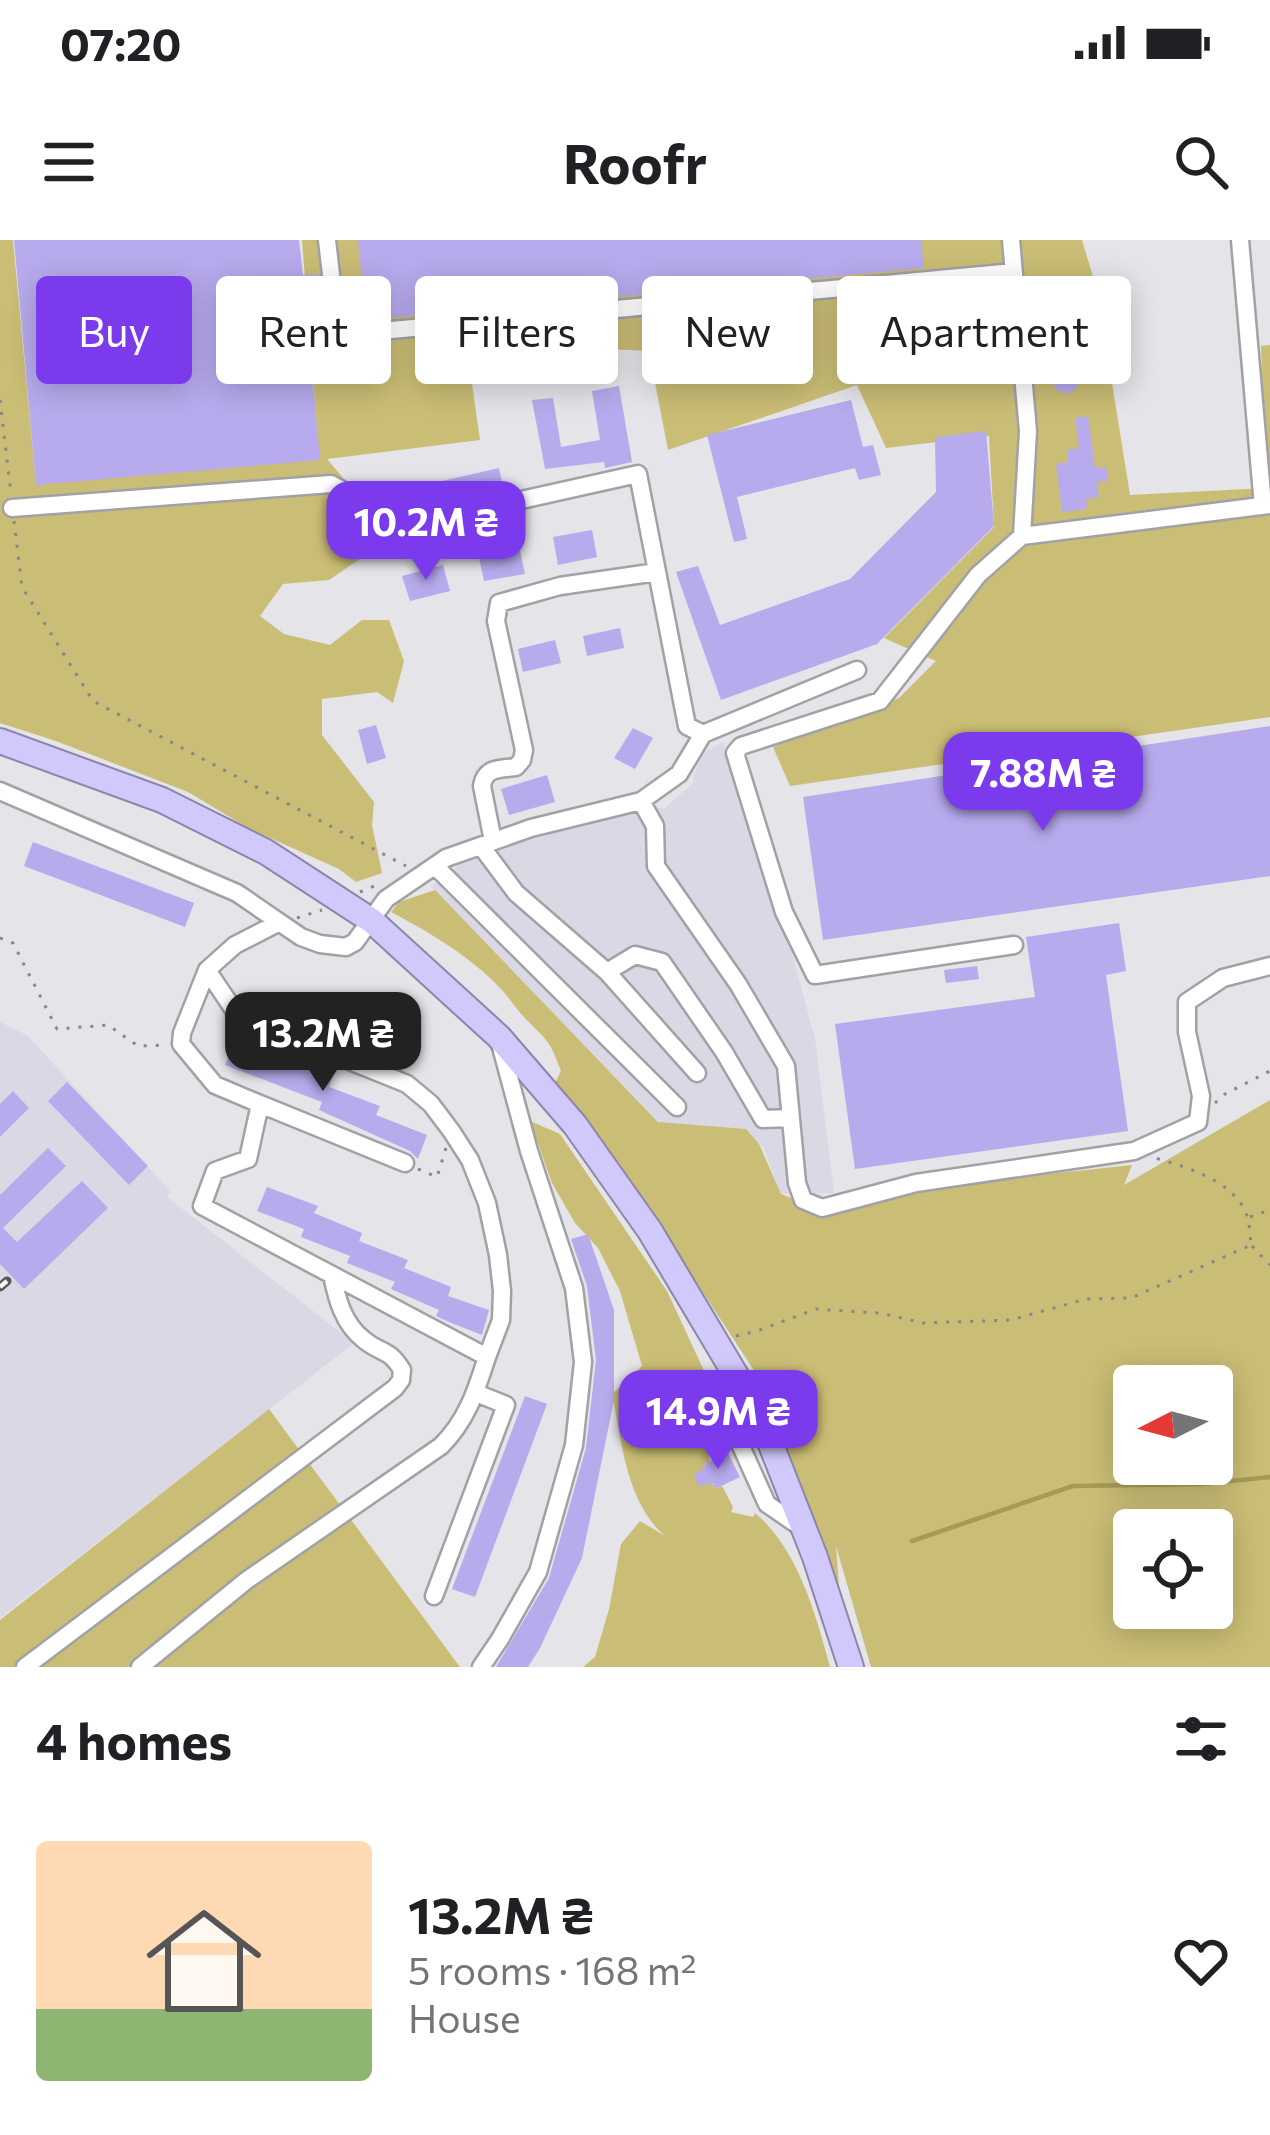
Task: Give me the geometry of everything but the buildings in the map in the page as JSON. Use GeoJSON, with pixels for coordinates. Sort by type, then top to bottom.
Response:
{"type":"FeatureCollection","features":[{"type":"Feature","properties":{"kind":"highway"},"geometry":{"type":"LineString","coordinates":[[0,741],[162,800],[266,852],[372,921],[499,1037],[575,1125],[650,1231],[758,1414],[850,1667]]}},
{"type":"Feature","properties":{"kind":"street"},"geometry":{"type":"LineString","coordinates":[[327,240],[338,334],[1014,272]]}},
{"type":"Feature","properties":{"kind":"street"},"geometry":{"type":"LineString","coordinates":[[1011,240],[1028,431],[1022,536]]}},
{"type":"Feature","properties":{"kind":"street"},"geometry":{"type":"LineString","coordinates":[[1014,945],[815,975],[784,912],[735,752],[741,746],[880,701],[978,575],[1022,536],[1266,505],[1240,240]]}},
{"type":"Feature","properties":{"kind":"street"},"geometry":{"type":"LineString","coordinates":[[12,508],[331,484],[409,525],[638,474],[687,726],[703,734]]}},
{"type":"Feature","properties":{"kind":"street"},"geometry":{"type":"LineString","coordinates":[[657,572],[560,586],[499,603],[496,621],[524,750],[516,767],[490,771],[482,786],[487,843],[516,893],[607,972],[698,1073]]}},
{"type":"Feature","properties":{"kind":"street"},"geometry":{"type":"LineString","coordinates":[[0,791],[237,893],[301,937],[346,947],[355,942],[386,899],[446,858],[531,828],[641,801],[679,774],[703,734],[856,670]]}},
{"type":"Feature","properties":{"kind":"street"},"geometry":{"type":"LineString","coordinates":[[641,801],[655,826],[656,866],[738,984],[786,1066],[797,1183],[803,1200],[822,1208],[916,1183],[1133,1151],[1198,1122],[1202,1096],[1187,1033],[1186,1002],[1223,978],[1270,966]]}},
{"type":"Feature","properties":{"kind":"street"},"geometry":{"type":"LineString","coordinates":[[429,871],[677,1107]]}},
{"type":"Feature","properties":{"kind":"street"},"geometry":{"type":"LineString","coordinates":[[278,923],[235,944],[207,970],[181,1044],[214,1085],[405,1163]]}},
{"type":"Feature","properties":{"kind":"street"},"geometry":{"type":"LineString","coordinates":[[607,972],[635,955],[662,962],[763,1119],[791,1118]]}},
{"type":"Feature","properties":{"kind":"street"},"geometry":{"type":"LineString","coordinates":[[140,1667],[247,1580],[441,1446],[457,1430],[476,1394],[501,1320],[498,1255],[487,1203],[470,1160],[431,1104],[406,1084],[238,1016],[207,970]]}},
{"type":"Feature","properties":{"kind":"street"},"geometry":{"type":"LineString","coordinates":[[481,1667],[538,1572],[574,1445],[583,1362],[574,1288],[529,1151],[499,1037]]}},
{"type":"Feature","properties":{"kind":"street"},"geometry":{"type":"LineString","coordinates":[[260,1104],[248,1159],[215,1171],[202,1206],[487,1357]]}},
{"type":"Feature","properties":{"kind":"street"},"geometry":{"type":"LineString","coordinates":[[25,1667],[401,1380],[402,1370],[388,1352],[363,1340],[352,1328],[342,1312],[332,1275]]}},
{"type":"Feature","properties":{"kind":"street"},"geometry":{"type":"LineString","coordinates":[[434,1596],[506,1405],[476,1394]]}},
{"type":"Feature","properties":{"kind":"path"},"geometry":{"type":"LineString","coordinates":[[0,400],[22,587],[93,701],[429,871]]}},
{"type":"Feature","properties":{"kind":"path"},"geometry":{"type":"LineString","coordinates":[[278,923],[325,909]]}},
{"type":"Feature","properties":{"kind":"path"},"geometry":{"type":"LineString","coordinates":[[0,938],[13,943],[57,1029],[108,1025],[138,1046],[181,1044]]}},
{"type":"Feature","properties":{"kind":"path"},"geometry":{"type":"LineString","coordinates":[[1198,1122],[1225,1094],[1270,1071]]}},
{"type":"Feature","properties":{"kind":"path"},"geometry":{"type":"LineString","coordinates":[[405,1163],[436,1177],[452,1132]]}},
{"type":"Feature","properties":{"kind":"path"},"geometry":{"type":"LineString","coordinates":[[1133,1151],[1193,1170],[1236,1196],[1248,1217],[1251,1245],[1270,1265]]}},
{"type":"Feature","properties":{"kind":"path"},"geometry":{"type":"LineString","coordinates":[[1248,1217],[1270,1210]]}},
{"type":"Feature","properties":{"kind":"path"},"geometry":{"type":"LineString","coordinates":[[715,1340],[757,1331],[816,1309],[880,1313],[923,1323],[1011,1320],[1086,1299],[1131,1298],[1251,1245]]}},
{"type":"Feature","properties":{"kind":"shaded area"},"geometry":{"type":"Polygon","coordinates":[[[0,240],[13,240],[36,484],[319,459],[313,384],[391,384],[391,276],[305,276],[302,240],[1082,240],[1093,276],[837,276],[837,384],[1112,384],[1130,495],[1266,488],[1261,346],[1270,345],[1270,717],[790,786],[773,747],[899,698],[936,661],[884,638],[994,527],[989,436],[886,448],[857,385],[668,450],[655,384],[813,384],[813,276],[642,276],[642,351],[618,349],[618,276],[415,276],[415,384],[472,384],[480,440],[327,459],[377,518],[376,548],[329,580],[283,584],[260,616],[284,634],[330,645],[362,620],[389,620],[404,661],[393,703],[377,692],[322,699],[322,735],[374,802],[372,825],[382,873],[356,882],[188,792],[0,723],[0,240]]]}},
{"type":"Feature","properties":{"kind":"shaded area"},"geometry":{"type":"Polygon","coordinates":[[[723,742],[815,1039],[834,1193],[781,1194],[764,1149],[745,1129],[662,1125],[431,887],[469,857],[628,812],[665,808],[692,784],[700,755],[723,742]]]}},
{"type":"Feature","properties":{"kind":"shaded area"},"geometry":{"type":"Polygon","coordinates":[[[435,890],[658,1122],[746,1129],[759,1144],[781,1194],[834,1215],[937,1186],[1132,1165],[1124,1185],[1270,1100],[1270,1667],[871,1667],[836,1546],[839,1587],[757,1375],[662,1230],[553,1087],[561,1071],[547,1041],[476,965],[391,912],[399,902],[435,890]]]}},
{"type":"Feature","properties":{"kind":"shaded area"},"geometry":{"type":"Polygon","coordinates":[[[0,1022],[28,1036],[170,1191],[167,1197],[354,1343],[0,1618],[0,1022]]]}},
{"type":"Feature","properties":{"kind":"shaded area"},"geometry":{"type":"Polygon","coordinates":[[[530,1121],[560,1134],[667,1291],[712,1388],[710,1461],[704,1464],[715,1489],[722,1486],[731,1512],[753,1517],[755,1513],[783,1545],[811,1605],[830,1667],[583,1667],[595,1657],[621,1544],[640,1521],[665,1536],[634,1489],[612,1394],[642,1366],[620,1291],[598,1248],[575,1223],[552,1183],[530,1121]]]}},
{"type":"Feature","properties":{"kind":"shaded area"},"geometry":{"type":"Polygon","coordinates":[[[269,1409],[460,1667],[0,1667],[0,1620],[269,1409]]]}},
{"type":"Feature","properties":{"kind":"waterway"},"geometry":{"type":"LineString","coordinates":[[912,1541],[1073,1486],[1203,1484],[1270,1477]]}},
{"type":"Feature","properties":{"kind":"railway"},"geometry":{"type":"LineString","coordinates":[[0,1287],[7,1281]]}}]}
